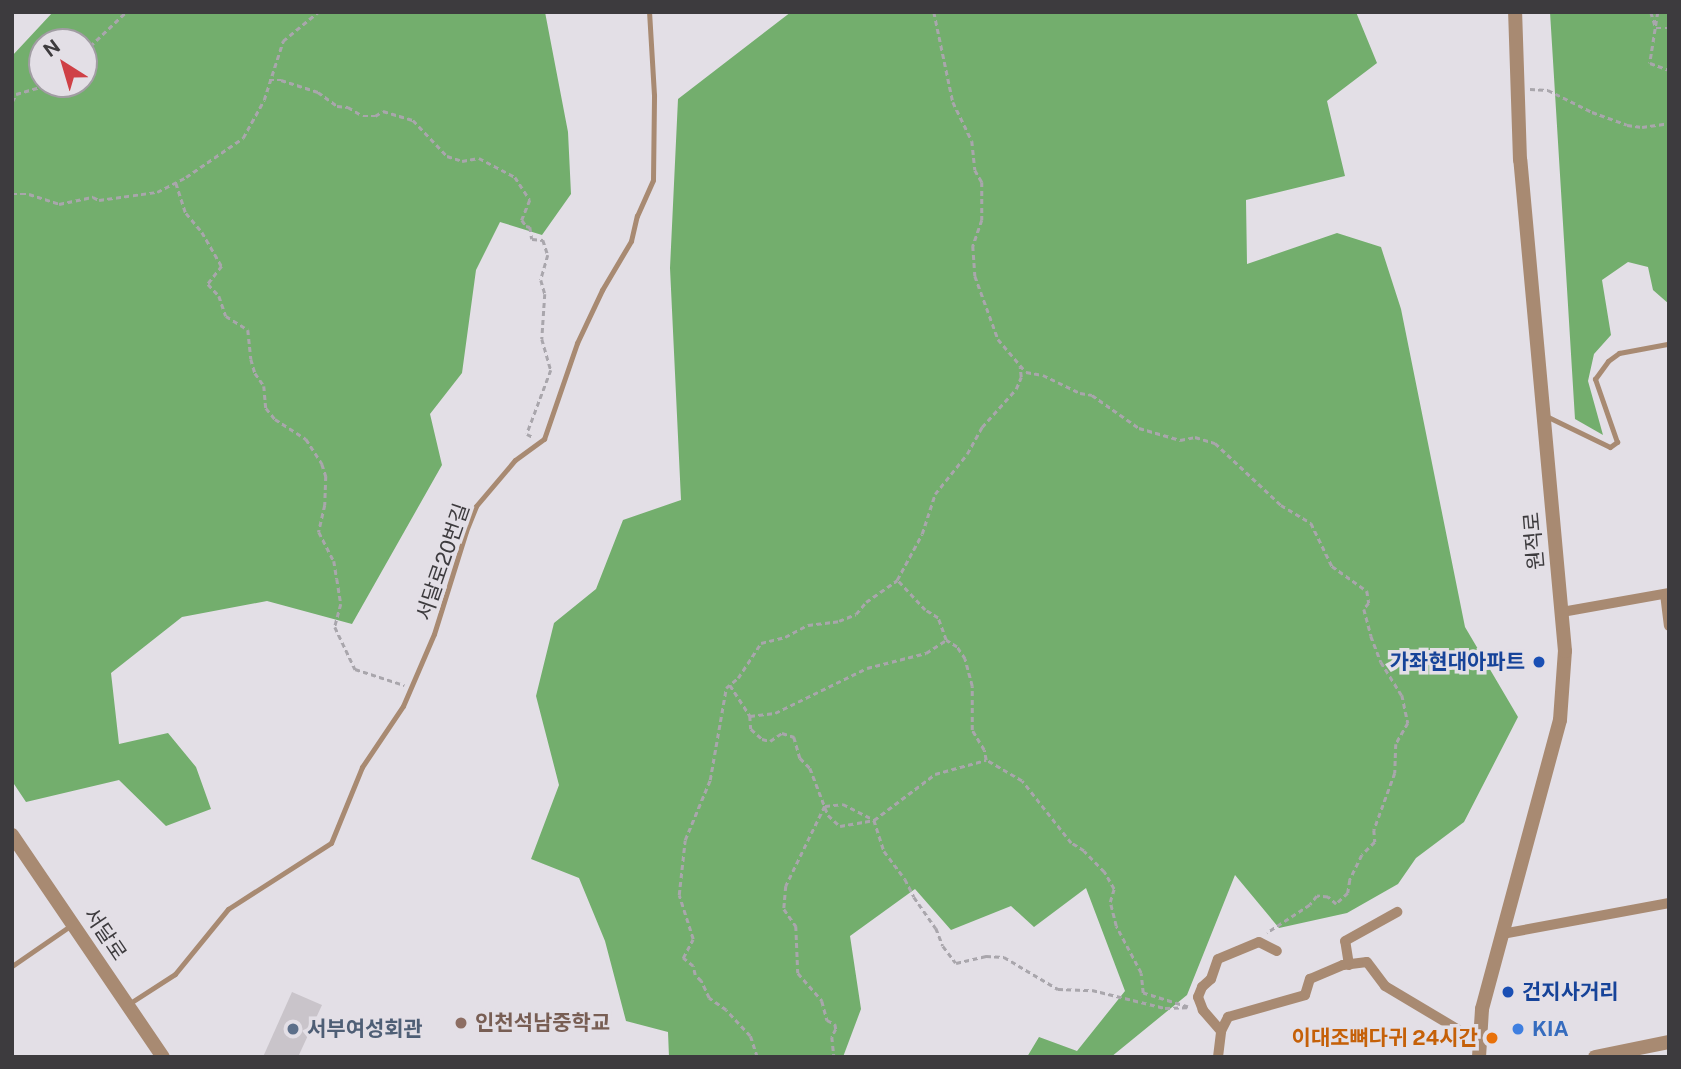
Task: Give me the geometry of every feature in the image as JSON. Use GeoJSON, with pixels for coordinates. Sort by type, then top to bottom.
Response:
{"type":"FeatureCollection","features":[{"type":"Feature","properties":{"kind":"street","name":"원적로"},"geometry":{"type":"LineString","coordinates":[[1479,1057],[1482,1009],[1560,720],[1565,651],[1520,160],[1515,12]]}},
{"type":"Feature","properties":{"kind":"street"},"geometry":{"type":"LineString","coordinates":[[1562,612],[1667,594],[1669,626]]}},
{"type":"Feature","properties":{"kind":"street","name":"서달로"},"geometry":{"type":"LineString","coordinates":[[12,835],[163,1057]]}},
{"type":"Feature","properties":{"kind":"street"},"geometry":{"type":"LineString","coordinates":[[1502,934],[1669,903]]}},
{"type":"Feature","properties":{"kind":"street"},"geometry":{"type":"LineString","coordinates":[[1349,965],[1345,941],[1397,912]]}},
{"type":"Feature","properties":{"kind":"street"},"geometry":{"type":"LineString","coordinates":[[1221,1031],[1203,1010],[1198,997],[1202,987],[1211,979],[1218,960],[1259,942],[1277,951]]}},
{"type":"Feature","properties":{"kind":"street"},"geometry":{"type":"LineString","coordinates":[[1218,1057],[1221,1031],[1228,1017],[1305,995],[1310,979],[1349,965],[1367,962],[1385,986],[1457,1029]]}},
{"type":"Feature","properties":{"kind":"street"},"geometry":{"type":"LineString","coordinates":[[1595,1057],[1669,1042]]}},
{"type":"Feature","properties":{"kind":"lane"},"geometry":{"type":"LineString","coordinates":[[544,439],[577,343],[601,290],[631,241],[637,216],[653,180],[654,95],[649,12]]}},
{"type":"Feature","properties":{"kind":"lane"},"geometry":{"type":"LineString","coordinates":[[1543,415],[1610,447],[1617,442],[1595,379],[1608,361],[1619,353],[1667,344]]}},
{"type":"Feature","properties":{"kind":"lane","name":"서달로20번길"},"geometry":{"type":"LineString","coordinates":[[127,1004],[174,974],[228,909],[331,843],[362,767],[383,738],[410,688],[434,634],[476,506],[515,460],[544,439]]}},
{"type":"Feature","properties":{"kind":"lane"},"geometry":{"type":"LineString","coordinates":[[12,966],[72,924]]}},
{"type":"Feature","properties":{"kind":"path"},"geometry":{"type":"LineString","coordinates":[[98,39],[126,12]]}},
{"type":"Feature","properties":{"kind":"path"},"geometry":{"type":"LineString","coordinates":[[12,194],[29,194],[59,204],[93,197],[99,200],[157,192],[176,183],[243,138],[264,100],[283,41],[318,12]]}},
{"type":"Feature","properties":{"kind":"path"},"geometry":{"type":"LineString","coordinates":[[934,12],[953,102],[972,141],[975,170],[982,182],[982,220],[974,246],[975,276],[998,339],[1020,367],[1080,393],[1093,395],[1139,428],[1180,440],[1195,437],[1215,443],[1280,505],[1311,523],[1332,566],[1367,591],[1369,603],[1364,610],[1371,636],[1381,662],[1402,695],[1408,723],[1396,744],[1395,773],[1374,830],[1375,842],[1362,855],[1350,880],[1348,893],[1336,904],[1328,897],[1317,896],[1310,905],[1261,936]]}},
{"type":"Feature","properties":{"kind":"path"},"geometry":{"type":"LineString","coordinates":[[1651,12],[1656,28]]}},
{"type":"Feature","properties":{"kind":"path"},"geometry":{"type":"LineString","coordinates":[[1658,12],[1650,63],[1669,70]]}},
{"type":"Feature","properties":{"kind":"path"},"geometry":{"type":"LineString","coordinates":[[1656,28],[1669,28]]}},
{"type":"Feature","properties":{"kind":"path"},"geometry":{"type":"LineString","coordinates":[[269,80],[281,80],[318,92],[337,106],[348,107],[363,116],[375,116],[383,111],[413,120],[447,156],[462,161],[479,158],[515,177],[530,200],[522,220],[530,227],[533,240],[543,240],[548,255],[541,280],[545,294],[542,340],[551,370],[527,434],[544,439]]}},
{"type":"Feature","properties":{"kind":"path"},"geometry":{"type":"LineString","coordinates":[[1518,89],[1549,90],[1592,112],[1627,125],[1642,127],[1669,123]]}},
{"type":"Feature","properties":{"kind":"path"},"geometry":{"type":"LineString","coordinates":[[12,102],[16,94],[28,91]]}},
{"type":"Feature","properties":{"kind":"path"},"geometry":{"type":"LineString","coordinates":[[176,183],[186,213],[202,232],[222,266],[208,284],[219,296],[226,316],[248,330],[251,359],[255,373],[264,387],[266,408],[275,419],[306,439],[322,464],[326,476],[325,505],[318,532],[334,561],[341,604],[335,627],[355,669],[410,688]]}},
{"type":"Feature","properties":{"kind":"path"},"geometry":{"type":"LineString","coordinates":[[757,1057],[750,1036],[726,1010],[709,998],[695,975],[693,966],[683,958],[693,939],[679,895],[685,840],[710,780],[726,688],[761,643],[785,637],[808,625],[839,621],[856,614],[866,602],[897,580],[922,534],[935,494],[967,454],[982,427],[1016,389],[1021,377],[1020,367]]}},
{"type":"Feature","properties":{"kind":"path"},"geometry":{"type":"LineString","coordinates":[[897,580],[942,624],[946,640],[957,647],[965,659],[972,686],[972,730],[984,750],[986,760]]}},
{"type":"Feature","properties":{"kind":"path"},"geometry":{"type":"LineString","coordinates":[[750,716],[775,713],[867,668],[926,653],[946,640]]}},
{"type":"Feature","properties":{"kind":"path"},"geometry":{"type":"LineString","coordinates":[[730,685],[750,716],[751,729],[762,740],[769,740],[782,733],[794,737],[800,758],[810,768],[828,816],[840,826],[874,820],[935,774],[986,760],[1022,781],[1071,843],[1084,851],[1104,872],[1114,889],[1110,902],[1116,926],[1141,973],[1143,993],[1188,1007],[1165,1008],[1092,990],[1058,989],[1003,957],[986,956],[956,963],[943,946],[936,928],[905,879],[884,851],[874,820],[842,804],[825,806]]}},
{"type":"Feature","properties":{"kind":"path"},"geometry":{"type":"LineString","coordinates":[[825,806],[786,886],[784,909],[787,918],[796,926],[798,973],[822,1001],[827,1020],[835,1024],[836,1030],[832,1037],[834,1057]]}},
{"type":"Feature","properties":{"kind":"green space"},"geometry":{"type":"Polygon","coordinates":[[[53,12],[545,12],[568,132],[571,194],[542,235],[500,222],[476,270],[462,373],[430,414],[442,465],[352,624],[267,601],[182,617],[111,673],[119,744],[168,733],[196,767],[211,809],[166,826],[119,780],[26,802],[12,781],[12,56],[28,39],[28,98],[98,98],[98,28],[38,28],[53,12]]]}},
{"type":"Feature","properties":{"kind":"green space"},"geometry":{"type":"Polygon","coordinates":[[[791,12],[1356,12],[1377,63],[1327,101],[1345,176],[1246,200],[1247,264],[1337,233],[1381,247],[1401,309],[1465,627],[1518,717],[1464,822],[1416,858],[1398,884],[1347,913],[1279,928],[1235,875],[1187,995],[1111,1057],[1027,1057],[1039,1037],[1077,1051],[1125,991],[1086,888],[1034,927],[1011,906],[951,930],[915,889],[850,936],[861,1009],[843,1057],[669,1057],[668,1032],[626,1021],[605,941],[579,878],[531,859],[559,785],[536,696],[554,623],[596,589],[623,520],[681,500],[670,268],[678,99],[791,12]]]}},
{"type":"Feature","properties":{"kind":"green space"},"geometry":{"type":"Polygon","coordinates":[[[1550,12],[1669,12],[1669,304],[1653,290],[1648,267],[1628,262],[1602,280],[1611,335],[1594,354],[1588,381],[1603,435],[1575,419],[1550,12]]]}},
{"type":"Feature","properties":{"kind":"building","name":"서부여성회관"},"geometry":{"type":"Polygon","coordinates":[[[292,992],[322,1005],[298,1057],[263,1057],[292,992]]]}},
{"type":"Feature","properties":{"kind":"place","name":"가좌현대아파트"},"geometry":{"type":"Point","coordinates":[1539,662]}},
{"type":"Feature","properties":{"kind":"place","name":"건지사거리"},"geometry":{"type":"Point","coordinates":[1508,992]}},
{"type":"Feature","properties":{"kind":"place","name":"인천석남중학교"},"geometry":{"type":"Point","coordinates":[461,1023]}},
{"type":"Feature","properties":{"kind":"place","name":"서부여성회관"},"geometry":{"type":"Point","coordinates":[293,1029]}},
{"type":"Feature","properties":{"kind":"place","name":"KIA"},"geometry":{"type":"Point","coordinates":[1518,1029]}},
{"type":"Feature","properties":{"kind":"place","name":"이대조뼈다귀 24시간"},"geometry":{"type":"Point","coordinates":[1492,1038]}}]}
